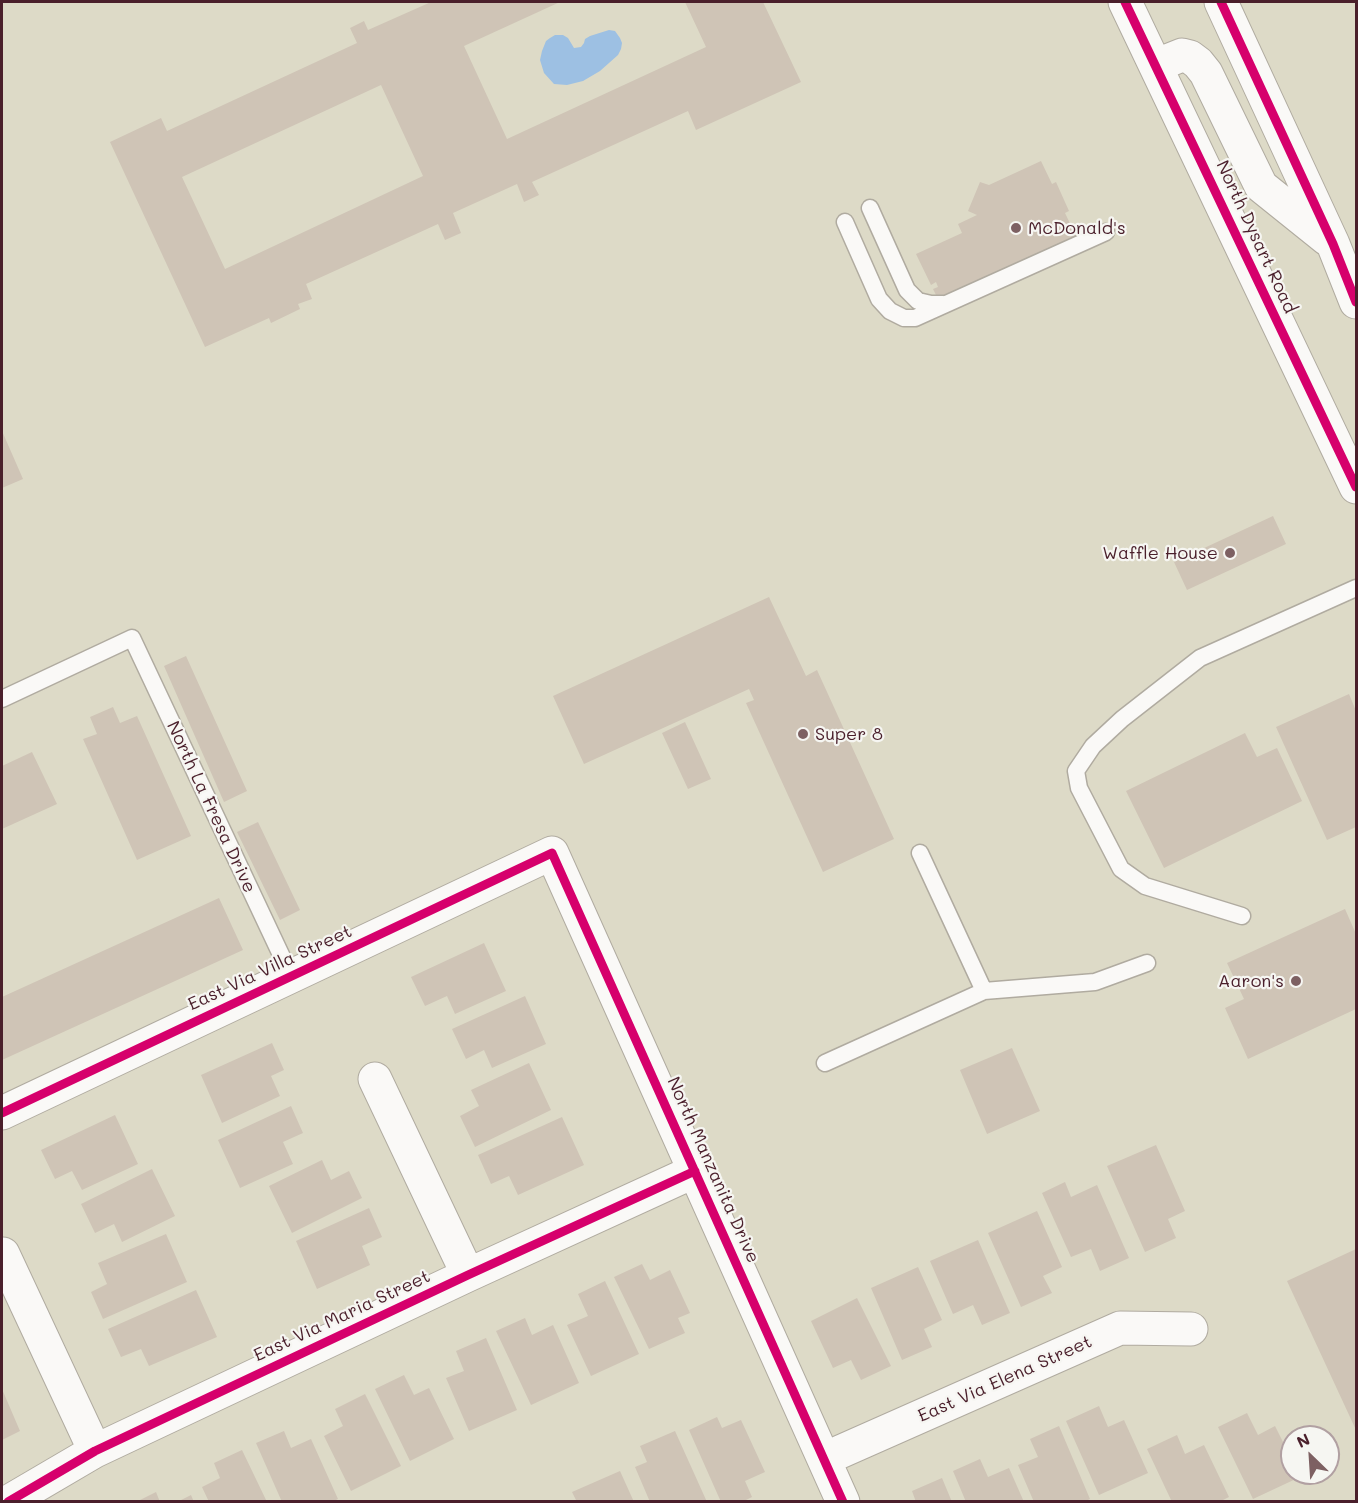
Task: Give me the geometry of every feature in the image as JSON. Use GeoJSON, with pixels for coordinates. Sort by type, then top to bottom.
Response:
{"type":"FeatureCollection","features":[{"type":"Feature","properties":{"kind":"street","name":"North Dysart Road"},"geometry":{"type":"LineString","coordinates":[[1125,2],[1157,65],[1356,487]]}},
{"type":"Feature","properties":{"kind":"street"},"geometry":{"type":"LineString","coordinates":[[1221,2],[1333,244],[1356,302]]}},
{"type":"Feature","properties":{"kind":"street"},"geometry":{"type":"LineString","coordinates":[[1157,65],[1182,55],[1198,63],[1206,73],[1261,186],[1333,244]]}},
{"type":"Feature","properties":{"kind":"street","name":"East Via Villa Street"},"geometry":{"type":"LineString","coordinates":[[2,1113],[552,853]]}},
{"type":"Feature","properties":{"kind":"street","name":"North Manzanita Drive"},"geometry":{"type":"LineString","coordinates":[[552,853],[843,1502]]}},
{"type":"Feature","properties":{"kind":"street"},"geometry":{"type":"LineString","coordinates":[[375,1079],[468,1275]]}},
{"type":"Feature","properties":{"kind":"street","name":"East Via Maria Street"},"geometry":{"type":"LineString","coordinates":[[8,1502],[95,1451],[695,1171]]}},
{"type":"Feature","properties":{"kind":"street"},"geometry":{"type":"LineString","coordinates":[[3,1254],[95,1451]]}},
{"type":"Feature","properties":{"kind":"street","name":"East Via Elena Street"},"geometry":{"type":"LineString","coordinates":[[824,1459],[1120,1328],[1191,1329]]}},
{"type":"Feature","properties":{"kind":"lane"},"geometry":{"type":"LineString","coordinates":[[870,208],[907,290],[918,301],[946,304]]}},
{"type":"Feature","properties":{"kind":"lane"},"geometry":{"type":"LineString","coordinates":[[845,222],[879,299],[890,311],[904,318],[915,318],[1106,232]]}},
{"type":"Feature","properties":{"kind":"lane"},"geometry":{"type":"LineString","coordinates":[[1242,916],[1145,886],[1121,869],[1079,788],[1076,771],[1094,746],[1122,719],[1200,658],[1356,588]]}},
{"type":"Feature","properties":{"kind":"lane","name":"North La Fresa Drive"},"geometry":{"type":"LineString","coordinates":[[2,699],[132,638],[291,976]]}},
{"type":"Feature","properties":{"kind":"lane"},"geometry":{"type":"LineString","coordinates":[[920,854],[984,991]]}},
{"type":"Feature","properties":{"kind":"lane"},"geometry":{"type":"LineString","coordinates":[[825,1063],[984,991],[1095,982],[1147,963]]}},
{"type":"Feature","properties":{"kind":"water"},"geometry":{"type":"Polygon","coordinates":[[[609,30],[615,31],[620,38],[621,49],[618,55],[600,71],[583,81],[567,85],[554,84],[544,73],[540,60],[546,41],[550,38],[563,35],[568,38],[574,48],[581,47],[585,39],[590,36],[609,30]]]}},
{"type":"Feature","properties":{"kind":"building"},"geometry":{"type":"Polygon","coordinates":[[[431,2],[560,2],[464,46],[507,139],[706,47],[685,2],[763,2],[801,82],[696,130],[688,111],[532,182],[539,195],[524,202],[517,184],[453,213],[461,233],[445,240],[438,224],[306,284],[312,299],[298,304],[300,309],[271,323],[269,318],[205,347],[110,142],[161,118],[167,131],[357,43],[350,28],[364,21],[368,30],[431,2]],[[381,85],[182,177],[225,269],[423,176],[381,85]]]}},
{"type":"Feature","properties":{"kind":"building","name":"McDonald's"},"geometry":{"type":"Polygon","coordinates":[[[1041,161],[1052,184],[1056,182],[1069,211],[1065,213],[1077,238],[943,298],[941,295],[937,297],[933,289],[938,287],[936,282],[931,285],[916,254],[962,233],[958,224],[977,215],[968,211],[980,182],[989,185],[1041,161]]]}},
{"type":"Feature","properties":{"kind":"building"},"geometry":{"type":"Polygon","coordinates":[[[2,431],[23,479],[2,488],[2,431]]]}},
{"type":"Feature","properties":{"kind":"building","name":"Waffle House"},"geometry":{"type":"Polygon","coordinates":[[[1273,516],[1286,544],[1187,590],[1174,562],[1273,516]]]}},
{"type":"Feature","properties":{"kind":"building","name":"Super 8"},"geometry":{"type":"Polygon","coordinates":[[[769,597],[806,676],[817,670],[894,839],[823,872],[746,703],[754,700],[749,689],[584,764],[553,696],[769,597]]]}},
{"type":"Feature","properties":{"kind":"building"},"geometry":{"type":"Polygon","coordinates":[[[186,656],[247,791],[224,802],[164,666],[186,656]]]}},
{"type":"Feature","properties":{"kind":"building"},"geometry":{"type":"Polygon","coordinates":[[[1349,694],[1356,711],[1356,827],[1327,840],[1276,727],[1349,694]]]}},
{"type":"Feature","properties":{"kind":"building"},"geometry":{"type":"Polygon","coordinates":[[[113,707],[120,723],[137,716],[191,836],[137,860],[83,739],[97,734],[90,717],[113,707]]]}},
{"type":"Feature","properties":{"kind":"building"},"geometry":{"type":"Polygon","coordinates":[[[685,722],[711,779],[688,789],[662,733],[685,722]]]}},
{"type":"Feature","properties":{"kind":"building"},"geometry":{"type":"Polygon","coordinates":[[[1245,733],[1257,757],[1277,748],[1302,801],[1164,868],[1126,791],[1245,733]]]}},
{"type":"Feature","properties":{"kind":"building"},"geometry":{"type":"Polygon","coordinates":[[[32,752],[57,804],[2,829],[2,766],[32,752]]]}},
{"type":"Feature","properties":{"kind":"building"},"geometry":{"type":"Polygon","coordinates":[[[258,822],[300,910],[280,920],[237,832],[258,822]]]}},
{"type":"Feature","properties":{"kind":"building"},"geometry":{"type":"Polygon","coordinates":[[[219,898],[243,950],[2,1060],[2,997],[219,898]]]}},
{"type":"Feature","properties":{"kind":"building","name":"Aaron's"},"geometry":{"type":"Polygon","coordinates":[[[1345,909],[1356,934],[1356,1009],[1248,1059],[1225,1008],[1244,999],[1227,963],[1345,909]]]}},
{"type":"Feature","properties":{"kind":"building"},"geometry":{"type":"Polygon","coordinates":[[[484,943],[506,991],[455,1014],[447,996],[425,1006],[411,977],[484,943]]]}},
{"type":"Feature","properties":{"kind":"building"},"geometry":{"type":"Polygon","coordinates":[[[525,996],[546,1044],[492,1068],[484,1050],[466,1059],[452,1029],[525,996]]]}},
{"type":"Feature","properties":{"kind":"building"},"geometry":{"type":"Polygon","coordinates":[[[272,1043],[284,1070],[271,1076],[280,1096],[222,1123],[201,1075],[272,1043]]]}},
{"type":"Feature","properties":{"kind":"building"},"geometry":{"type":"Polygon","coordinates":[[[1012,1048],[1040,1111],[987,1134],[960,1070],[1012,1048]]]}},
{"type":"Feature","properties":{"kind":"building"},"geometry":{"type":"Polygon","coordinates":[[[529,1063],[551,1110],[475,1147],[460,1116],[479,1106],[471,1090],[529,1063]]]}},
{"type":"Feature","properties":{"kind":"building"},"geometry":{"type":"Polygon","coordinates":[[[291,1106],[303,1133],[283,1142],[293,1164],[240,1188],[218,1140],[291,1106]]]}},
{"type":"Feature","properties":{"kind":"building"},"geometry":{"type":"Polygon","coordinates":[[[115,1115],[138,1164],[82,1190],[72,1171],[55,1179],[41,1150],[115,1115]]]}},
{"type":"Feature","properties":{"kind":"building"},"geometry":{"type":"Polygon","coordinates":[[[562,1117],[584,1165],[518,1195],[509,1176],[491,1184],[478,1155],[562,1117]]]}},
{"type":"Feature","properties":{"kind":"building"},"geometry":{"type":"Polygon","coordinates":[[[1156,1145],[1185,1211],[1168,1219],[1176,1238],[1145,1252],[1107,1166],[1156,1145]]]}},
{"type":"Feature","properties":{"kind":"building"},"geometry":{"type":"Polygon","coordinates":[[[322,1160],[331,1180],[349,1171],[362,1198],[292,1233],[269,1186],[322,1160]]]}},
{"type":"Feature","properties":{"kind":"building"},"geometry":{"type":"Polygon","coordinates":[[[152,1169],[175,1216],[122,1242],[114,1224],[95,1233],[81,1204],[152,1169]]]}},
{"type":"Feature","properties":{"kind":"building"},"geometry":{"type":"Polygon","coordinates":[[[1065,1182],[1071,1197],[1097,1185],[1129,1258],[1100,1271],[1091,1249],[1071,1257],[1042,1193],[1065,1182]]]}},
{"type":"Feature","properties":{"kind":"building"},"geometry":{"type":"Polygon","coordinates":[[[369,1208],[382,1237],[362,1246],[370,1265],[317,1289],[296,1241],[369,1208]]]}},
{"type":"Feature","properties":{"kind":"building"},"geometry":{"type":"Polygon","coordinates":[[[1037,1211],[1062,1267],[1043,1276],[1052,1293],[1021,1307],[988,1233],[1037,1211]]]}},
{"type":"Feature","properties":{"kind":"building"},"geometry":{"type":"Polygon","coordinates":[[[166,1234],[187,1282],[103,1319],[91,1292],[107,1284],[98,1263],[166,1234]]]}},
{"type":"Feature","properties":{"kind":"building"},"geometry":{"type":"Polygon","coordinates":[[[978,1240],[1010,1313],[982,1325],[973,1305],[953,1314],[930,1261],[978,1240]]]}},
{"type":"Feature","properties":{"kind":"building"},"geometry":{"type":"Polygon","coordinates":[[[1356,1249],[1356,1430],[1287,1281],[1356,1249]]]}},
{"type":"Feature","properties":{"kind":"building"},"geometry":{"type":"Polygon","coordinates":[[[642,1264],[650,1280],[670,1270],[690,1313],[678,1318],[685,1333],[649,1349],[614,1277],[642,1264]]]}},
{"type":"Feature","properties":{"kind":"building"},"geometry":{"type":"Polygon","coordinates":[[[918,1267],[942,1320],[924,1329],[932,1347],[902,1360],[871,1288],[918,1267]]]}},
{"type":"Feature","properties":{"kind":"building"},"geometry":{"type":"Polygon","coordinates":[[[605,1281],[639,1354],[591,1376],[567,1325],[588,1316],[578,1294],[605,1281]]]}},
{"type":"Feature","properties":{"kind":"building"},"geometry":{"type":"Polygon","coordinates":[[[196,1290],[217,1337],[149,1366],[141,1349],[121,1357],[108,1329],[196,1290]]]}},
{"type":"Feature","properties":{"kind":"building"},"geometry":{"type":"Polygon","coordinates":[[[857,1298],[891,1366],[861,1380],[851,1360],[833,1368],[811,1321],[857,1298]]]}},
{"type":"Feature","properties":{"kind":"building"},"geometry":{"type":"Polygon","coordinates":[[[525,1318],[532,1335],[553,1325],[579,1383],[531,1405],[496,1331],[525,1318]]]}},
{"type":"Feature","properties":{"kind":"building"},"geometry":{"type":"Polygon","coordinates":[[[486,1338],[517,1410],[469,1431],[446,1378],[464,1371],[456,1351],[486,1338]]]}},
{"type":"Feature","properties":{"kind":"building"},"geometry":{"type":"Polygon","coordinates":[[[404,1375],[414,1395],[429,1388],[454,1439],[410,1461],[375,1389],[404,1375]]]}},
{"type":"Feature","properties":{"kind":"building"},"geometry":{"type":"Polygon","coordinates":[[[2,1389],[20,1431],[2,1440],[2,1389]]]}},
{"type":"Feature","properties":{"kind":"building"},"geometry":{"type":"Polygon","coordinates":[[[365,1394],[401,1466],[351,1491],[324,1436],[343,1426],[335,1409],[365,1394]]]}},
{"type":"Feature","properties":{"kind":"building"},"geometry":{"type":"Polygon","coordinates":[[[1099,1406],[1108,1427],[1124,1420],[1148,1473],[1099,1495],[1066,1421],[1099,1406]]]}},
{"type":"Feature","properties":{"kind":"building"},"geometry":{"type":"Polygon","coordinates":[[[1247,1413],[1258,1435],[1275,1426],[1280,1436],[1280,1485],[1283,1485],[1253,1499],[1218,1427],[1247,1413]]]}},
{"type":"Feature","properties":{"kind":"building"},"geometry":{"type":"Polygon","coordinates":[[[717,1417],[722,1428],[741,1420],[765,1472],[745,1481],[752,1497],[742,1502],[721,1502],[689,1430],[717,1417]]]}},
{"type":"Feature","properties":{"kind":"building"},"geometry":{"type":"Polygon","coordinates":[[[1059,1426],[1090,1499],[1084,1502],[1034,1502],[1018,1465],[1038,1457],[1030,1439],[1059,1426]]]}},
{"type":"Feature","properties":{"kind":"building"},"geometry":{"type":"Polygon","coordinates":[[[284,1431],[291,1448],[311,1439],[338,1499],[332,1502],[282,1502],[256,1443],[284,1431]]]}},
{"type":"Feature","properties":{"kind":"building"},"geometry":{"type":"Polygon","coordinates":[[[675,1431],[707,1502],[650,1502],[635,1467],[647,1462],[640,1446],[675,1431]]]}},
{"type":"Feature","properties":{"kind":"building"},"geometry":{"type":"Polygon","coordinates":[[[1177,1435],[1185,1454],[1204,1445],[1229,1497],[1219,1502],[1172,1502],[1147,1449],[1177,1435]]]}},
{"type":"Feature","properties":{"kind":"building"},"geometry":{"type":"Polygon","coordinates":[[[242,1450],[267,1502],[209,1502],[202,1487],[220,1478],[214,1463],[242,1450]]]}},
{"type":"Feature","properties":{"kind":"building"},"geometry":{"type":"Polygon","coordinates":[[[980,1459],[988,1477],[1009,1468],[1024,1502],[966,1502],[953,1471],[980,1459]]]}},
{"type":"Feature","properties":{"kind":"building"},"geometry":{"type":"Polygon","coordinates":[[[620,1471],[634,1502],[577,1502],[572,1492],[620,1471]]]}},
{"type":"Feature","properties":{"kind":"building"},"geometry":{"type":"Polygon","coordinates":[[[942,1478],[952,1502],[916,1502],[912,1491],[942,1478]]]}},
{"type":"Feature","properties":{"kind":"building"},"geometry":{"type":"Polygon","coordinates":[[[156,1492],[160,1502],[136,1502],[156,1492]]]}},
{"type":"Feature","properties":{"kind":"building"},"geometry":{"type":"Polygon","coordinates":[[[191,1495],[194,1502],[177,1502],[191,1495]]]}},
{"type":"Feature","properties":{"kind":"cycle path"},"geometry":{"type":"LineString","coordinates":[[1125,2],[1356,487]]}},
{"type":"Feature","properties":{"kind":"cycle path"},"geometry":{"type":"LineString","coordinates":[[1221,2],[1333,244],[1356,302]]}},
{"type":"Feature","properties":{"kind":"cycle path"},"geometry":{"type":"LineString","coordinates":[[2,1113],[552,853],[843,1502]]}},
{"type":"Feature","properties":{"kind":"cycle path"},"geometry":{"type":"LineString","coordinates":[[8,1502],[95,1451],[695,1171]]}},
{"type":"Feature","properties":{"kind":"place","name":"McDonald's"},"geometry":{"type":"Point","coordinates":[1016,228]}},
{"type":"Feature","properties":{"kind":"place","name":"Waffle House"},"geometry":{"type":"Point","coordinates":[1230,553]}},
{"type":"Feature","properties":{"kind":"place","name":"Super 8"},"geometry":{"type":"Point","coordinates":[803,734]}},
{"type":"Feature","properties":{"kind":"place","name":"Aaron's"},"geometry":{"type":"Point","coordinates":[1296,981]}}]}
